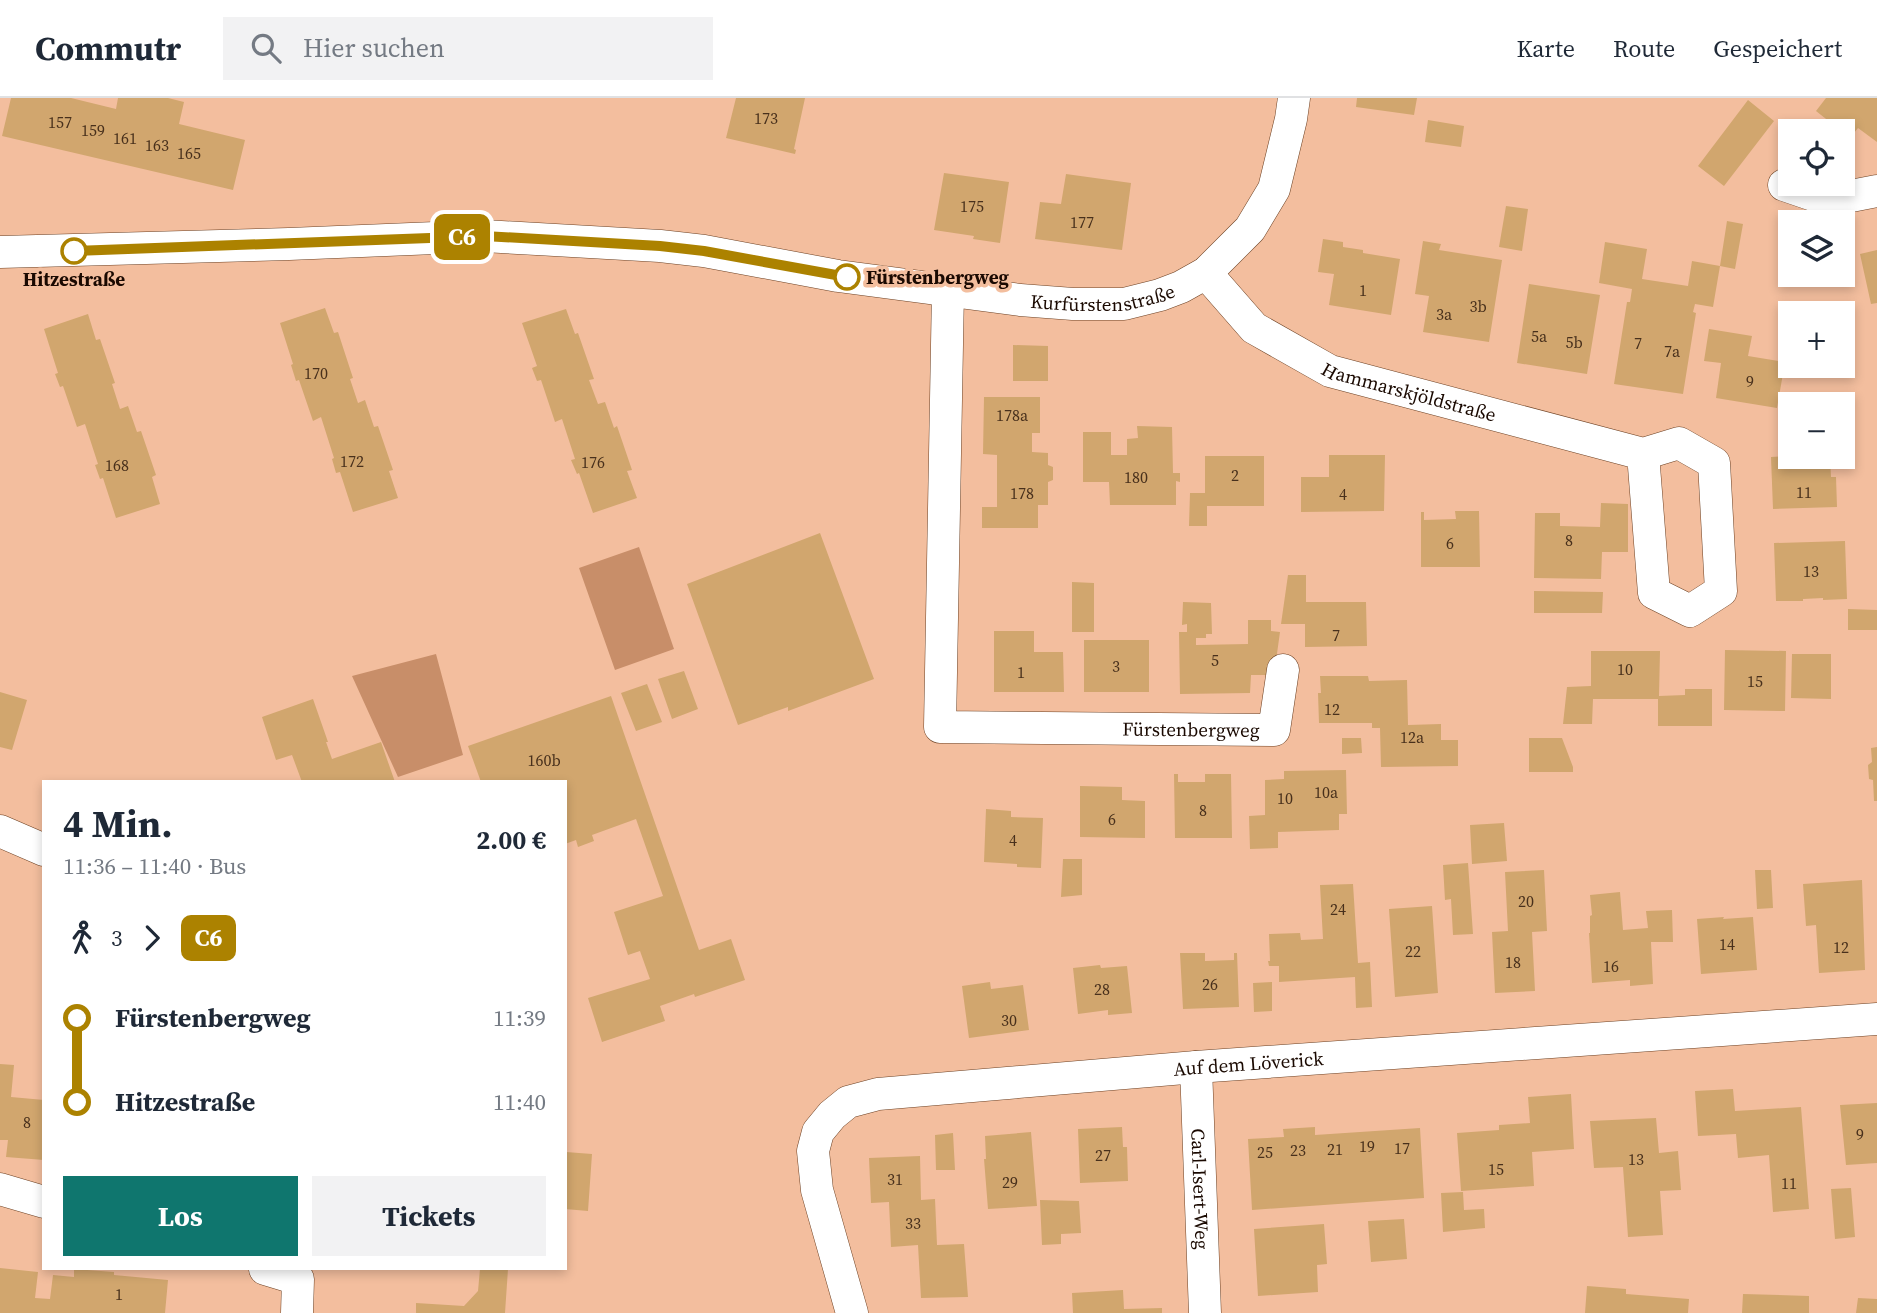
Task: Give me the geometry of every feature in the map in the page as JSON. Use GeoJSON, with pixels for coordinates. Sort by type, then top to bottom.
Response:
{"type":"FeatureCollection","features":[{"type":"Feature","properties":{"kind":"street","name":"Kurfürstenstraße"},"geometry":{"type":"LineString","coordinates":[[0,252],[484,236],[660,246],[704,251],[838,276],[1033,301],[1124,304],[1160,295],[1206,273],[1250,229],[1274,189],[1294,98]]}},
{"type":"Feature","properties":{"kind":"street"},"geometry":{"type":"LineString","coordinates":[[1855,195],[1877,191]]}},
{"type":"Feature","properties":{"kind":"street"},"geometry":{"type":"LineString","coordinates":[[1816,196],[1851,196]]}},
{"type":"Feature","properties":{"kind":"street","name":"Hammarskjöldstraße"},"geometry":{"type":"LineString","coordinates":[[1206,273],[1254,328],[1330,371],[1643,454]]}},
{"type":"Feature","properties":{"kind":"street","name":"Fürstenbergweg"},"geometry":{"type":"LineString","coordinates":[[948,290],[940,727],[1274,730],[1283,670]]}},
{"type":"Feature","properties":{"kind":"street"},"geometry":{"type":"LineString","coordinates":[[1679,443],[1714,463],[1721,591],[1690,611],[1654,593],[1643,454],[1679,443]]}},
{"type":"Feature","properties":{"kind":"street"},"geometry":{"type":"LineString","coordinates":[[0,831],[42,849]]}},
{"type":"Feature","properties":{"kind":"street","name":"Auf dem Löverick"},"geometry":{"type":"LineString","coordinates":[[852,1313],[817,1190],[813,1151],[818,1132],[832,1115],[848,1102],[878,1094],[1196,1068],[1877,1019]]}},
{"type":"Feature","properties":{"kind":"street","name":"Carl-Isert-Weg"},"geometry":{"type":"LineString","coordinates":[[1196,1068],[1205,1313]]}},
{"type":"Feature","properties":{"kind":"street"},"geometry":{"type":"LineString","coordinates":[[0,1189],[42,1201]]}},
{"type":"Feature","properties":{"kind":"street"},"geometry":{"type":"LineString","coordinates":[[268,1270],[298,1279],[297,1313]]}},
{"type":"Feature","properties":{"kind":"shaded area"},"geometry":{"type":"Polygon","coordinates":[[[639,547],[674,649],[615,670],[579,568],[639,547]]]}},
{"type":"Feature","properties":{"kind":"shaded area"},"geometry":{"type":"Polygon","coordinates":[[[436,654],[463,755],[398,777],[352,676],[436,654]]]}},
{"type":"Feature","properties":{"kind":"building"},"geometry":{"type":"Polygon","coordinates":[[[11,98],[71,98],[116,109],[118,98],[168,98],[184,102],[179,124],[245,140],[233,190],[2,136],[11,98]]]}},
{"type":"Feature","properties":{"kind":"building"},"geometry":{"type":"Polygon","coordinates":[[[736,98],[805,98],[795,154],[726,138],[736,98]]]}},
{"type":"Feature","properties":{"kind":"building"},"geometry":{"type":"Polygon","coordinates":[[[1357,98],[1417,98],[1414,115],[1356,107],[1357,98]]]}},
{"type":"Feature","properties":{"kind":"building"},"geometry":{"type":"Polygon","coordinates":[[[1826,98],[1877,98],[1877,142],[1858,128],[1855,132],[1855,119],[1826,119],[1816,111],[1826,98]]]}},
{"type":"Feature","properties":{"kind":"building"},"geometry":{"type":"Polygon","coordinates":[[[1748,100],[1774,121],[1724,186],[1698,166],[1748,100]]]}},
{"type":"Feature","properties":{"kind":"building"},"geometry":{"type":"Polygon","coordinates":[[[1428,120],[1464,126],[1461,147],[1425,142],[1428,120]]]}},
{"type":"Feature","properties":{"kind":"building"},"geometry":{"type":"Polygon","coordinates":[[[944,173],[1009,182],[1000,243],[934,230],[944,173]]]}},
{"type":"Feature","properties":{"kind":"building"},"geometry":{"type":"Polygon","coordinates":[[[1066,174],[1131,183],[1122,250],[1035,239],[1040,202],[1061,204],[1066,174]]]}},
{"type":"Feature","properties":{"kind":"building"},"geometry":{"type":"Polygon","coordinates":[[[1506,206],[1528,209],[1522,251],[1499,247],[1506,206]]]}},
{"type":"Feature","properties":{"kind":"building"},"geometry":{"type":"Polygon","coordinates":[[[1727,221],[1743,224],[1735,269],[1720,266],[1727,221]]]}},
{"type":"Feature","properties":{"kind":"building"},"geometry":{"type":"Polygon","coordinates":[[[1323,239],[1343,242],[1343,247],[1363,250],[1363,253],[1400,259],[1391,315],[1329,305],[1334,274],[1318,272],[1323,239]]]}},
{"type":"Feature","properties":{"kind":"building"},"geometry":{"type":"Polygon","coordinates":[[[1423,241],[1441,244],[1439,250],[1502,260],[1489,342],[1423,332],[1429,296],[1415,294],[1423,241]]]}},
{"type":"Feature","properties":{"kind":"building"},"geometry":{"type":"Polygon","coordinates":[[[1605,242],[1647,249],[1642,279],[1688,286],[1692,261],[1720,266],[1713,307],[1695,304],[1693,312],[1696,313],[1683,394],[1614,384],[1627,302],[1630,302],[1632,289],[1599,283],[1605,242]]]}},
{"type":"Feature","properties":{"kind":"building"},"geometry":{"type":"Polygon","coordinates":[[[1877,250],[1877,303],[1871,304],[1860,254],[1877,250]]]}},
{"type":"Feature","properties":{"kind":"building"},"geometry":{"type":"Polygon","coordinates":[[[1529,284],[1600,295],[1587,374],[1517,363],[1529,284]]]}},
{"type":"Feature","properties":{"kind":"building"},"geometry":{"type":"Polygon","coordinates":[[[325,308],[334,333],[338,332],[358,403],[365,400],[374,427],[378,426],[393,470],[389,471],[398,498],[353,512],[340,472],[336,473],[321,417],[313,421],[299,380],[296,381],[280,323],[325,308]]]}},
{"type":"Feature","properties":{"kind":"building"},"geometry":{"type":"Polygon","coordinates":[[[566,309],[575,334],[578,333],[594,379],[589,380],[598,404],[605,402],[614,428],[617,426],[632,470],[627,471],[637,498],[593,513],[579,473],[577,474],[571,460],[575,459],[562,419],[555,422],[541,380],[537,381],[532,368],[537,366],[522,323],[566,309]]]}},
{"type":"Feature","properties":{"kind":"building"},"geometry":{"type":"Polygon","coordinates":[[[88,314],[115,383],[112,384],[120,409],[128,406],[137,432],[141,431],[156,475],[152,477],[160,504],[116,518],[103,478],[100,479],[95,465],[98,464],[85,424],[77,427],[63,386],[60,387],[55,374],[58,373],[44,329],[88,314]]]}},
{"type":"Feature","properties":{"kind":"building"},"geometry":{"type":"Polygon","coordinates":[[[1709,329],[1752,336],[1748,356],[1778,361],[1778,378],[1782,378],[1777,408],[1716,398],[1721,363],[1704,361],[1709,329]]]}},
{"type":"Feature","properties":{"kind":"building"},"geometry":{"type":"Polygon","coordinates":[[[1013,345],[1048,346],[1048,381],[1013,381],[1013,345]]]}},
{"type":"Feature","properties":{"kind":"building"},"geometry":{"type":"Polygon","coordinates":[[[984,397],[1040,397],[1040,433],[1032,433],[1032,452],[1048,453],[1048,465],[1053,467],[1053,480],[1048,482],[1048,505],[1038,505],[1038,528],[982,528],[982,507],[997,507],[997,455],[983,454],[984,397]]]}},
{"type":"Feature","properties":{"kind":"building"},"geometry":{"type":"Polygon","coordinates":[[[1137,426],[1172,427],[1173,473],[1180,473],[1180,482],[1176,481],[1176,505],[1110,505],[1109,482],[1083,482],[1083,432],[1111,432],[1111,455],[1127,455],[1127,439],[1138,438],[1137,426]]]}},
{"type":"Feature","properties":{"kind":"building"},"geometry":{"type":"Polygon","coordinates":[[[1329,455],[1385,455],[1384,511],[1301,512],[1301,477],[1329,477],[1329,455]]]}},
{"type":"Feature","properties":{"kind":"building"},"geometry":{"type":"Polygon","coordinates":[[[1205,456],[1264,456],[1264,506],[1207,506],[1207,526],[1189,526],[1190,493],[1205,493],[1205,456]]]}},
{"type":"Feature","properties":{"kind":"building"},"geometry":{"type":"Polygon","coordinates":[[[1771,457],[1778,457],[1778,469],[1831,469],[1831,477],[1836,477],[1837,507],[1773,509],[1771,457]]]}},
{"type":"Feature","properties":{"kind":"building"},"geometry":{"type":"Polygon","coordinates":[[[1601,503],[1628,504],[1628,552],[1602,552],[1601,579],[1534,578],[1535,513],[1560,513],[1560,526],[1600,527],[1601,503]]]}},
{"type":"Feature","properties":{"kind":"building"},"geometry":{"type":"Polygon","coordinates":[[[1455,511],[1479,511],[1480,567],[1421,567],[1421,512],[1424,512],[1424,520],[1456,519],[1455,511]]]}},
{"type":"Feature","properties":{"kind":"building"},"geometry":{"type":"Polygon","coordinates":[[[820,533],[874,679],[788,711],[788,707],[738,725],[687,584],[820,533]]]}},
{"type":"Feature","properties":{"kind":"building"},"geometry":{"type":"Polygon","coordinates":[[[1845,541],[1847,599],[1776,601],[1774,543],[1845,541]]]}},
{"type":"Feature","properties":{"kind":"building"},"geometry":{"type":"Polygon","coordinates":[[[1288,575],[1306,575],[1306,602],[1366,602],[1367,646],[1305,647],[1305,624],[1281,624],[1288,575]]]}},
{"type":"Feature","properties":{"kind":"building"},"geometry":{"type":"Polygon","coordinates":[[[1072,582],[1094,583],[1094,632],[1072,632],[1072,582]]]}},
{"type":"Feature","properties":{"kind":"building"},"geometry":{"type":"Polygon","coordinates":[[[1534,591],[1603,592],[1602,613],[1534,613],[1534,591]]]}},
{"type":"Feature","properties":{"kind":"building"},"geometry":{"type":"Polygon","coordinates":[[[1183,602],[1211,603],[1212,634],[1206,634],[1206,638],[1196,638],[1196,645],[1248,644],[1248,620],[1271,620],[1271,631],[1280,632],[1274,675],[1251,675],[1250,693],[1180,694],[1179,632],[1187,632],[1187,624],[1182,625],[1183,602]]]}},
{"type":"Feature","properties":{"kind":"building"},"geometry":{"type":"Polygon","coordinates":[[[1848,609],[1877,610],[1877,630],[1848,630],[1848,609]]]}},
{"type":"Feature","properties":{"kind":"building"},"geometry":{"type":"Polygon","coordinates":[[[994,631],[1034,631],[1034,652],[1063,652],[1064,692],[994,692],[994,631]]]}},
{"type":"Feature","properties":{"kind":"building"},"geometry":{"type":"Polygon","coordinates":[[[1084,640],[1149,640],[1149,692],[1084,692],[1084,640]]]}},
{"type":"Feature","properties":{"kind":"building"},"geometry":{"type":"Polygon","coordinates":[[[1725,650],[1786,651],[1785,711],[1724,710],[1725,650]]]}},
{"type":"Feature","properties":{"kind":"building"},"geometry":{"type":"Polygon","coordinates":[[[1591,651],[1660,651],[1659,696],[1685,695],[1685,689],[1712,689],[1712,726],[1658,726],[1658,699],[1593,699],[1592,724],[1563,724],[1567,687],[1591,686],[1591,651]]]}},
{"type":"Feature","properties":{"kind":"building"},"geometry":{"type":"Polygon","coordinates":[[[1792,654],[1831,654],[1831,699],[1791,698],[1792,654]]]}},
{"type":"Feature","properties":{"kind":"building"},"geometry":{"type":"Polygon","coordinates":[[[684,671],[698,709],[672,719],[658,679],[684,671]]]}},
{"type":"Feature","properties":{"kind":"building"},"geometry":{"type":"Polygon","coordinates":[[[1320,676],[1368,676],[1369,681],[1407,680],[1408,725],[1441,724],[1441,740],[1458,740],[1458,766],[1381,767],[1380,728],[1372,728],[1372,723],[1319,723],[1320,676]]]}},
{"type":"Feature","properties":{"kind":"building"},"geometry":{"type":"Polygon","coordinates":[[[647,684],[662,722],[636,731],[621,693],[647,684]]]}},
{"type":"Feature","properties":{"kind":"building"},"geometry":{"type":"Polygon","coordinates":[[[0,692],[27,700],[12,750],[0,747],[0,692]]]}},
{"type":"Feature","properties":{"kind":"building"},"geometry":{"type":"Polygon","coordinates":[[[611,696],[699,950],[731,939],[745,980],[660,1006],[665,1021],[602,1042],[588,998],[650,979],[640,951],[628,955],[614,912],[663,896],[636,819],[592,835],[594,841],[578,847],[576,840],[567,843],[567,780],[480,780],[468,746],[611,696]]]}},
{"type":"Feature","properties":{"kind":"building"},"geometry":{"type":"Polygon","coordinates":[[[313,699],[332,759],[381,742],[394,780],[301,780],[292,755],[276,760],[262,717],[313,699]]]}},
{"type":"Feature","properties":{"kind":"building"},"geometry":{"type":"Polygon","coordinates":[[[1342,738],[1361,738],[1362,753],[1342,754],[1342,738]]]}},
{"type":"Feature","properties":{"kind":"building"},"geometry":{"type":"Polygon","coordinates":[[[1529,738],[1562,738],[1573,772],[1529,772],[1529,738]]]}},
{"type":"Feature","properties":{"kind":"building"},"geometry":{"type":"Polygon","coordinates":[[[1877,747],[1877,801],[1874,801],[1873,780],[1869,779],[1868,765],[1872,762],[1871,748],[1877,747]]]}},
{"type":"Feature","properties":{"kind":"building"},"geometry":{"type":"Polygon","coordinates":[[[1346,770],[1347,814],[1339,814],[1339,830],[1278,832],[1278,848],[1250,849],[1249,816],[1265,815],[1265,780],[1284,779],[1284,771],[1346,770]]]}},
{"type":"Feature","properties":{"kind":"building"},"geometry":{"type":"Polygon","coordinates":[[[1174,774],[1178,774],[1178,782],[1205,782],[1205,774],[1231,774],[1232,838],[1175,838],[1174,774]]]}},
{"type":"Feature","properties":{"kind":"building"},"geometry":{"type":"Polygon","coordinates":[[[1080,786],[1122,787],[1122,800],[1145,801],[1145,838],[1080,837],[1080,786]]]}},
{"type":"Feature","properties":{"kind":"building"},"geometry":{"type":"Polygon","coordinates":[[[986,809],[1011,811],[1011,817],[1043,818],[1041,868],[984,862],[986,809]]]}},
{"type":"Feature","properties":{"kind":"building"},"geometry":{"type":"Polygon","coordinates":[[[1504,823],[1507,861],[1472,864],[1470,825],[1504,823]]]}},
{"type":"Feature","properties":{"kind":"building"},"geometry":{"type":"Polygon","coordinates":[[[1063,859],[1082,859],[1082,895],[1061,897],[1063,859]]]}},
{"type":"Feature","properties":{"kind":"building"},"geometry":{"type":"Polygon","coordinates":[[[1468,863],[1473,934],[1453,935],[1451,899],[1445,900],[1443,865],[1468,863]]]}},
{"type":"Feature","properties":{"kind":"building"},"geometry":{"type":"Polygon","coordinates":[[[1544,870],[1547,931],[1532,932],[1535,991],[1495,993],[1492,932],[1508,931],[1505,872],[1544,870]]]}},
{"type":"Feature","properties":{"kind":"building"},"geometry":{"type":"Polygon","coordinates":[[[1755,870],[1771,870],[1773,908],[1757,909],[1755,870]]]}},
{"type":"Feature","properties":{"kind":"building"},"geometry":{"type":"Polygon","coordinates":[[[1862,880],[1865,970],[1819,973],[1816,925],[1806,926],[1803,884],[1862,880]]]}},
{"type":"Feature","properties":{"kind":"building"},"geometry":{"type":"Polygon","coordinates":[[[1353,884],[1358,963],[1370,962],[1372,1007],[1356,1008],[1355,977],[1279,982],[1279,966],[1269,966],[1268,961],[1269,934],[1300,933],[1301,940],[1323,939],[1320,885],[1353,884]]]}},
{"type":"Feature","properties":{"kind":"building"},"geometry":{"type":"Polygon","coordinates":[[[1620,892],[1623,930],[1648,928],[1646,911],[1672,910],[1673,942],[1651,942],[1653,984],[1630,986],[1630,980],[1592,983],[1590,895],[1620,892]]]}},
{"type":"Feature","properties":{"kind":"building"},"geometry":{"type":"Polygon","coordinates":[[[1432,906],[1438,993],[1395,997],[1389,909],[1432,906]]]}},
{"type":"Feature","properties":{"kind":"building"},"geometry":{"type":"Polygon","coordinates":[[[1724,917],[1723,919],[1753,917],[1757,970],[1701,974],[1697,919],[1724,917]]]}},
{"type":"Feature","properties":{"kind":"building"},"geometry":{"type":"Polygon","coordinates":[[[1180,953],[1205,953],[1205,961],[1234,960],[1234,953],[1237,953],[1239,1007],[1183,1009],[1180,953]]]}},
{"type":"Feature","properties":{"kind":"building"},"geometry":{"type":"Polygon","coordinates":[[[1100,965],[1101,968],[1127,966],[1132,1013],[1108,1015],[1108,1010],[1078,1014],[1073,968],[1100,965]]]}},
{"type":"Feature","properties":{"kind":"building"},"geometry":{"type":"Polygon","coordinates":[[[990,982],[991,989],[1023,985],[1029,1030],[969,1038],[962,986],[990,982]]]}},
{"type":"Feature","properties":{"kind":"building"},"geometry":{"type":"Polygon","coordinates":[[[1272,982],[1272,1011],[1254,1012],[1253,983],[1272,982]]]}},
{"type":"Feature","properties":{"kind":"building"},"geometry":{"type":"Polygon","coordinates":[[[0,1064],[14,1065],[11,1097],[42,1100],[42,1160],[6,1157],[8,1140],[0,1140],[0,1064]]]}},
{"type":"Feature","properties":{"kind":"building"},"geometry":{"type":"Polygon","coordinates":[[[1733,1089],[1735,1111],[1801,1107],[1809,1209],[1773,1212],[1769,1155],[1738,1158],[1736,1134],[1698,1136],[1695,1091],[1733,1089]]]}},
{"type":"Feature","properties":{"kind":"building"},"geometry":{"type":"Polygon","coordinates":[[[1571,1094],[1574,1149],[1532,1152],[1534,1186],[1461,1191],[1457,1133],[1499,1130],[1499,1125],[1530,1123],[1528,1097],[1571,1094]]]}},
{"type":"Feature","properties":{"kind":"building"},"geometry":{"type":"Polygon","coordinates":[[[1877,1103],[1877,1163],[1846,1165],[1840,1105],[1877,1103]]]}},
{"type":"Feature","properties":{"kind":"building"},"geometry":{"type":"Polygon","coordinates":[[[1656,1118],[1659,1153],[1678,1151],[1681,1190],[1660,1191],[1663,1235],[1628,1237],[1623,1167],[1594,1168],[1590,1121],[1656,1118]]]}},
{"type":"Feature","properties":{"kind":"building"},"geometry":{"type":"Polygon","coordinates":[[[1122,1127],[1123,1147],[1127,1147],[1128,1181],[1080,1183],[1078,1129],[1122,1127]]]}},
{"type":"Feature","properties":{"kind":"building"},"geometry":{"type":"Polygon","coordinates":[[[1315,1127],[1315,1135],[1420,1128],[1424,1198],[1252,1210],[1248,1139],[1284,1137],[1283,1129],[1315,1127]]]}},
{"type":"Feature","properties":{"kind":"building"},"geometry":{"type":"Polygon","coordinates":[[[1031,1132],[1037,1206],[988,1209],[985,1136],[1031,1132]]]}},
{"type":"Feature","properties":{"kind":"building"},"geometry":{"type":"Polygon","coordinates":[[[953,1133],[955,1170],[936,1170],[935,1135],[953,1133]]]}},
{"type":"Feature","properties":{"kind":"building"},"geometry":{"type":"Polygon","coordinates":[[[567,1152],[592,1154],[588,1211],[567,1209],[567,1152]]]}},
{"type":"Feature","properties":{"kind":"building"},"geometry":{"type":"Polygon","coordinates":[[[920,1156],[921,1200],[935,1199],[937,1245],[964,1244],[968,1297],[921,1298],[918,1245],[891,1247],[889,1202],[871,1203],[869,1158],[920,1156]]]}},
{"type":"Feature","properties":{"kind":"building"},"geometry":{"type":"Polygon","coordinates":[[[1851,1188],[1855,1237],[1835,1239],[1831,1189],[1851,1188]]]}},
{"type":"Feature","properties":{"kind":"building"},"geometry":{"type":"Polygon","coordinates":[[[1463,1192],[1464,1210],[1484,1209],[1485,1228],[1443,1232],[1441,1193],[1463,1192]]]}},
{"type":"Feature","properties":{"kind":"building"},"geometry":{"type":"Polygon","coordinates":[[[1040,1200],[1079,1201],[1081,1233],[1061,1234],[1061,1244],[1042,1245],[1040,1200]]]}},
{"type":"Feature","properties":{"kind":"building"},"geometry":{"type":"Polygon","coordinates":[[[1404,1219],[1407,1259],[1371,1262],[1368,1221],[1404,1219]]]}},
{"type":"Feature","properties":{"kind":"building"},"geometry":{"type":"Polygon","coordinates":[[[1324,1224],[1327,1264],[1317,1265],[1318,1292],[1258,1296],[1254,1229],[1324,1224]]]}},
{"type":"Feature","properties":{"kind":"building"},"geometry":{"type":"Polygon","coordinates":[[[0,1268],[38,1272],[35,1298],[50,1299],[53,1275],[74,1277],[74,1270],[114,1272],[114,1275],[168,1280],[165,1313],[0,1313],[0,1268]]]}},
{"type":"Feature","properties":{"kind":"building"},"geometry":{"type":"Polygon","coordinates":[[[480,1270],[508,1270],[505,1313],[416,1313],[416,1303],[464,1306],[478,1291],[480,1270]]]}},
{"type":"Feature","properties":{"kind":"building"},"geometry":{"type":"Polygon","coordinates":[[[1587,1286],[1626,1289],[1626,1294],[1689,1299],[1688,1313],[1585,1313],[1587,1286]]]}},
{"type":"Feature","properties":{"kind":"building"},"geometry":{"type":"Polygon","coordinates":[[[1123,1290],[1124,1309],[1162,1308],[1162,1313],[1073,1313],[1072,1293],[1123,1290]]]}},
{"type":"Feature","properties":{"kind":"building"},"geometry":{"type":"Polygon","coordinates":[[[1743,1294],[1809,1296],[1809,1313],[1742,1313],[1743,1294]]]}},
{"type":"Feature","properties":{"kind":"building"},"geometry":{"type":"Polygon","coordinates":[[[1858,1298],[1877,1299],[1877,1313],[1856,1313],[1858,1298]]]}},
{"type":"Feature","properties":{"kind":"bus line","name":"C6"},"geometry":{"type":"LineString","coordinates":[[74,251],[484,236],[660,246],[704,251],[847,277]]}},
{"type":"Feature","properties":{"kind":"place","name":"Hitzestraße"},"geometry":{"type":"Point","coordinates":[74,251]}},
{"type":"Feature","properties":{"kind":"place","name":"Fürstenbergweg"},"geometry":{"type":"Point","coordinates":[847,277]}}]}
